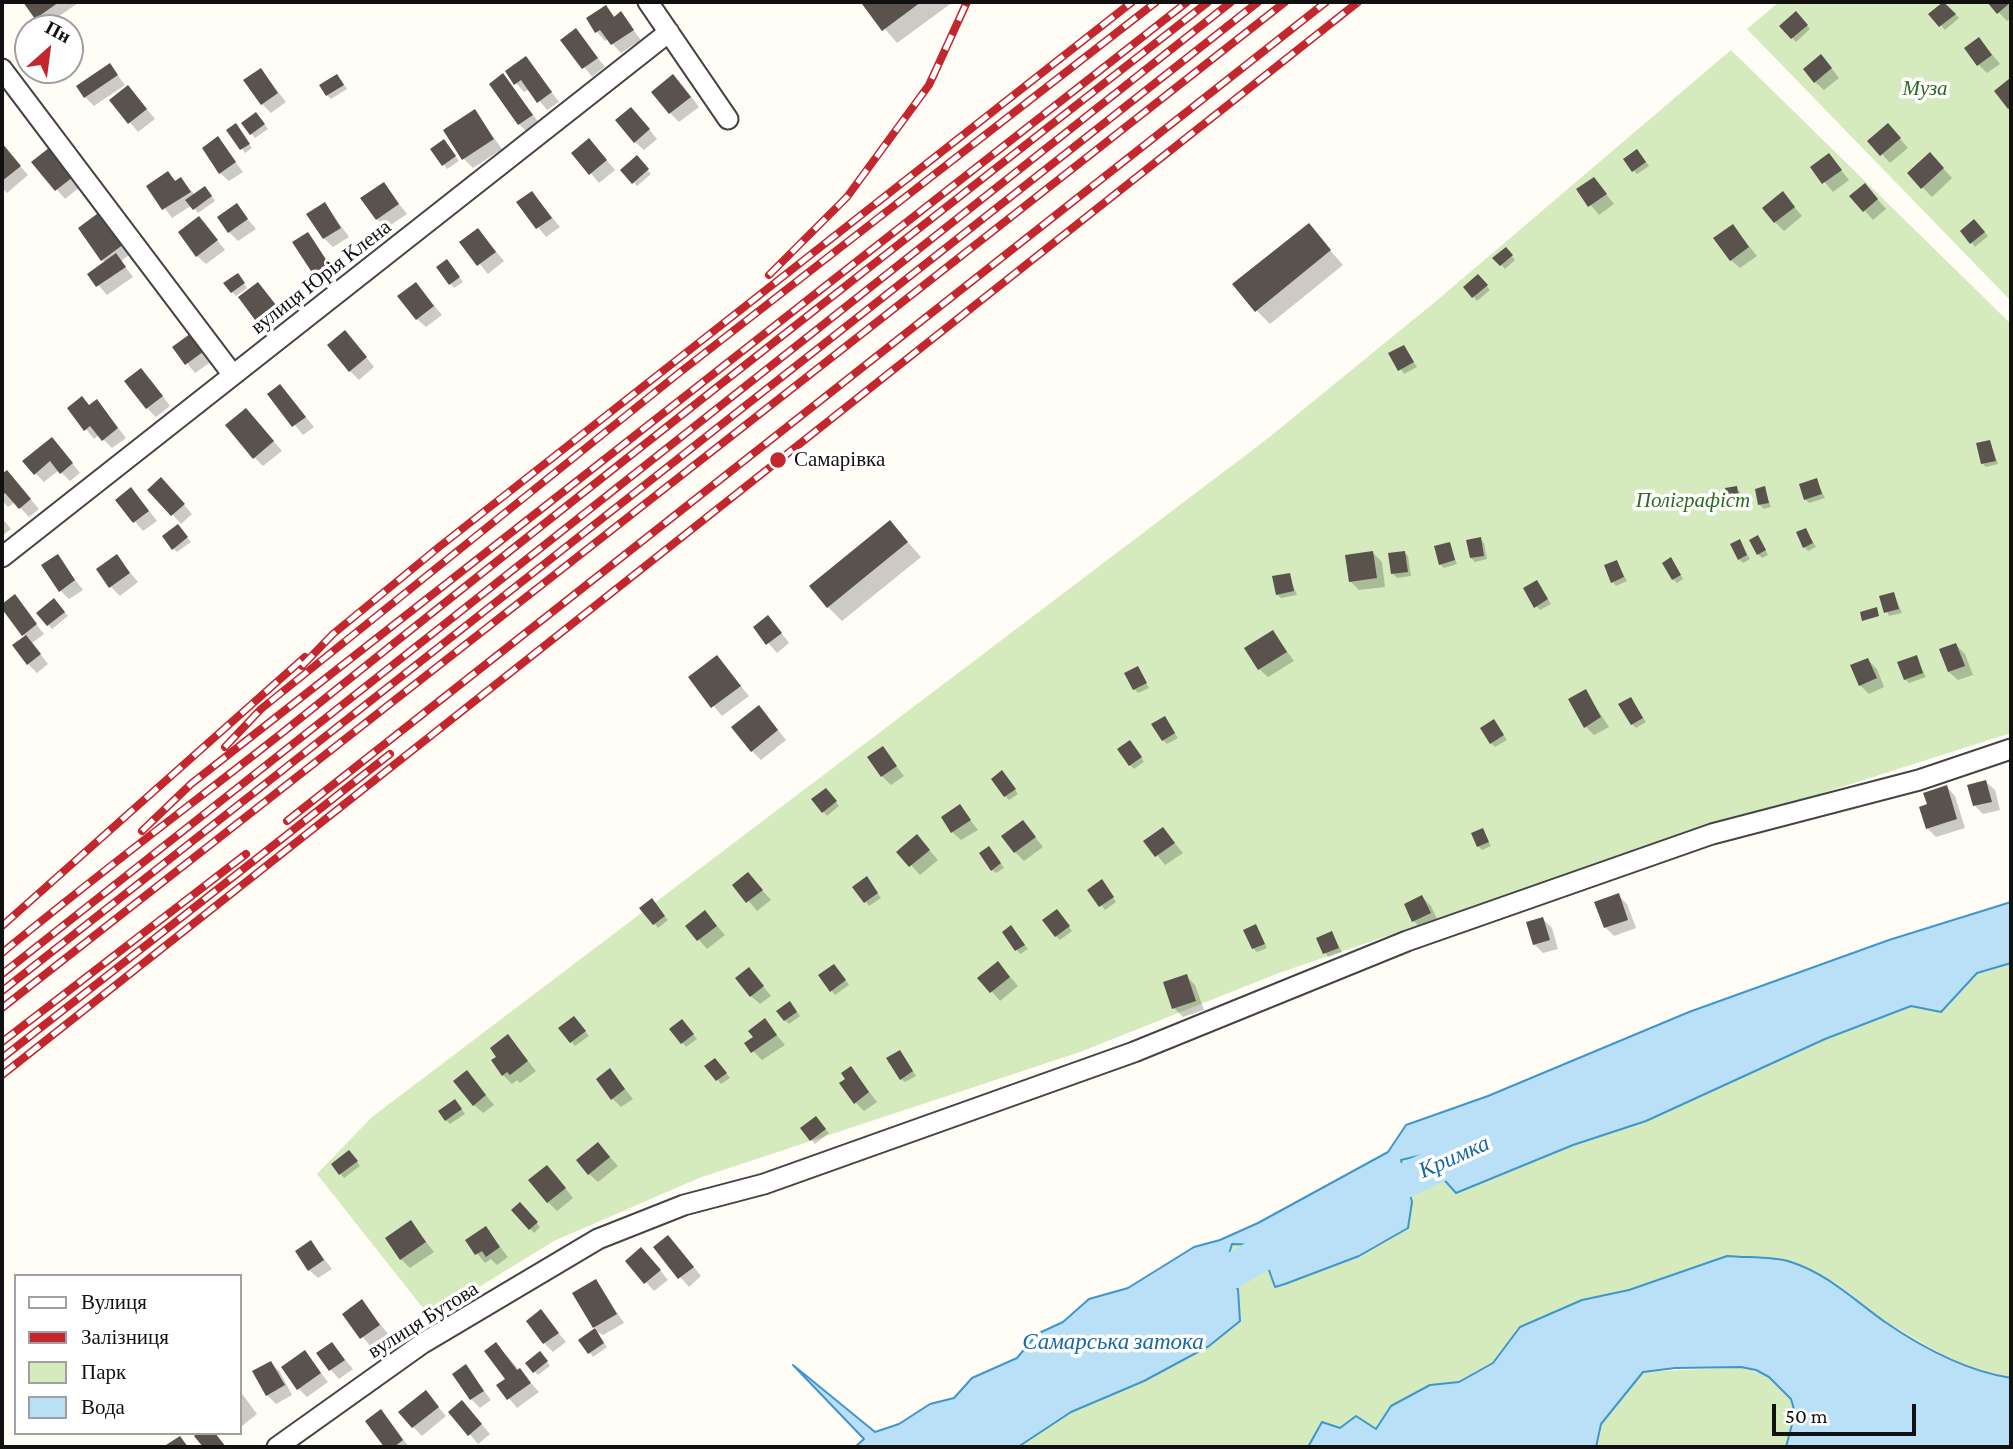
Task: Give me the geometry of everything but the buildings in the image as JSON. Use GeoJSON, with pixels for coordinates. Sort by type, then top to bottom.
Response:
{"type":"FeatureCollection","features":[{"type":"Feature","properties":{"kind":"street"},"geometry":{"type":"LineString","coordinates":[[648,2],[728,119]]}},
{"type":"Feature","properties":{"kind":"street","name":"вулиця Юрія Клена"},"geometry":{"type":"LineString","coordinates":[[2,557],[668,32]]}},
{"type":"Feature","properties":{"kind":"street"},"geometry":{"type":"LineString","coordinates":[[2,69],[233,375]]}},
{"type":"Feature","properties":{"kind":"street","name":"вулиця Бутова"},"geometry":{"type":"LineString","coordinates":[[278,1447],[423,1343],[598,1239],[684,1205],[764,1184],[1134,1052],[1407,941],[1712,834],[1919,780],[2011,749]]}},
{"type":"Feature","properties":{"kind":"green space","name":"Муза"},"geometry":{"type":"Polygon","coordinates":[[[1779,2],[2011,2],[2011,301],[1747,29],[1779,2]]]}},
{"type":"Feature","properties":{"kind":"green space","name":"Поліграфіст"},"geometry":{"type":"Polygon","coordinates":[[[1731,50],[2011,324],[2011,733],[1562,876],[1279,973],[1080,1052],[699,1178],[554,1241],[430,1317],[317,1174],[372,1117],[1267,439],[1435,302],[1731,50]]]}},
{"type":"Feature","properties":{"kind":"green space"},"geometry":{"type":"Polygon","coordinates":[[[2011,963],[2011,1378],[1979,1373],[1936,1351],[1886,1322],[1836,1283],[1789,1262],[1727,1256],[1629,1290],[1582,1300],[1520,1327],[1493,1363],[1459,1382],[1430,1385],[1391,1406],[1376,1429],[1340,1428],[1322,1422],[1308,1447],[1018,1447],[1071,1412],[1144,1381],[1209,1346],[1222,1278],[1232,1244],[1260,1245],[1274,1287],[1412,1202],[1401,1160],[1422,1155],[1457,1193],[1573,1145],[1646,1121],[1825,1039],[1911,1006],[1942,1012],[1977,973],[2011,963]]]}},
{"type":"Feature","properties":{"kind":"green space"},"geometry":{"type":"Polygon","coordinates":[[[1741,1367],[1767,1377],[1790,1397],[1795,1415],[1786,1447],[1596,1447],[1601,1424],[1643,1372],[1741,1367]]]}},
{"type":"Feature","properties":{"kind":"water","name":"Самарська затока"},"geometry":{"type":"Polygon","coordinates":[[[2011,902],[2011,963],[1977,973],[1941,1012],[1911,1006],[1825,1039],[1646,1121],[1573,1145],[1456,1193],[1422,1155],[1401,1160],[1412,1202],[1408,1228],[1359,1256],[1285,1284],[1275,1287],[1260,1245],[1232,1244],[1222,1278],[1238,1289],[1240,1321],[1209,1346],[1144,1381],[1071,1412],[1018,1447],[855,1447],[864,1439],[793,1365],[875,1432],[899,1424],[930,1404],[954,1398],[972,1378],[1017,1358],[1037,1334],[1063,1322],[1089,1299],[1128,1288],[1194,1247],[1220,1240],[1258,1223],[1388,1152],[1406,1125],[1488,1096],[1689,1012],[1889,940],[2011,902]]]}},
{"type":"Feature","properties":{"kind":"water"},"geometry":{"type":"Polygon","coordinates":[[[1727,1256],[1776,1259],[1804,1267],[1829,1280],[1914,1341],[1961,1364],[2011,1378],[2011,1447],[1786,1447],[1795,1413],[1791,1399],[1769,1377],[1756,1370],[1741,1367],[1675,1368],[1643,1372],[1601,1424],[1596,1447],[1308,1447],[1322,1422],[1340,1428],[1356,1416],[1376,1429],[1391,1406],[1430,1385],[1459,1382],[1493,1363],[1520,1327],[1582,1300],[1629,1290],[1727,1256]]]}},
{"type":"Feature","properties":{"kind":"waterway","name":"Кримка"},"geometry":{"type":"LineString","coordinates":[[1363,1200],[1477,1147]]}},
{"type":"Feature","properties":{"kind":"waterway","name":"Кримка"},"geometry":{"type":"LineString","coordinates":[[1182,1299],[1304,1230]]}},
{"type":"Feature","properties":{"kind":"railway"},"geometry":{"type":"LineString","coordinates":[[769,275],[847,197],[929,85],[967,2]]}},
{"type":"Feature","properties":{"kind":"railway"},"geometry":{"type":"LineString","coordinates":[[302,666],[333,634],[439,547],[1132,2]]}},
{"type":"Feature","properties":{"kind":"railway"},"geometry":{"type":"LineString","coordinates":[[225,747],[261,709],[679,373],[1156,2]]}},
{"type":"Feature","properties":{"kind":"railway"},"geometry":{"type":"LineString","coordinates":[[142,831],[191,784],[1187,2]]}},
{"type":"Feature","properties":{"kind":"railway"},"geometry":{"type":"LineString","coordinates":[[2,953],[1208,2]]}},
{"type":"Feature","properties":{"kind":"railway"},"geometry":{"type":"LineString","coordinates":[[2,974],[1231,2]]}},
{"type":"Feature","properties":{"kind":"railway"},"geometry":{"type":"LineString","coordinates":[[2,991],[1258,2]]}},
{"type":"Feature","properties":{"kind":"railway"},"geometry":{"type":"LineString","coordinates":[[2,1008],[1285,2]]}},
{"type":"Feature","properties":{"kind":"railway"},"geometry":{"type":"LineString","coordinates":[[287,821],[1326,2]]}},
{"type":"Feature","properties":{"kind":"railway"},"geometry":{"type":"LineString","coordinates":[[2,1075],[1358,2]]}},
{"type":"Feature","properties":{"kind":"railway"},"geometry":{"type":"LineString","coordinates":[[2,926],[305,657]]}},
{"type":"Feature","properties":{"kind":"railway"},"geometry":{"type":"LineString","coordinates":[[2,1058],[390,754]]}},
{"type":"Feature","properties":{"kind":"railway"},"geometry":{"type":"LineString","coordinates":[[2,1042],[246,854]]}},
{"type":"Feature","properties":{"kind":"place","name":"Самарівка"},"geometry":{"type":"Point","coordinates":[778,460]}}]}
